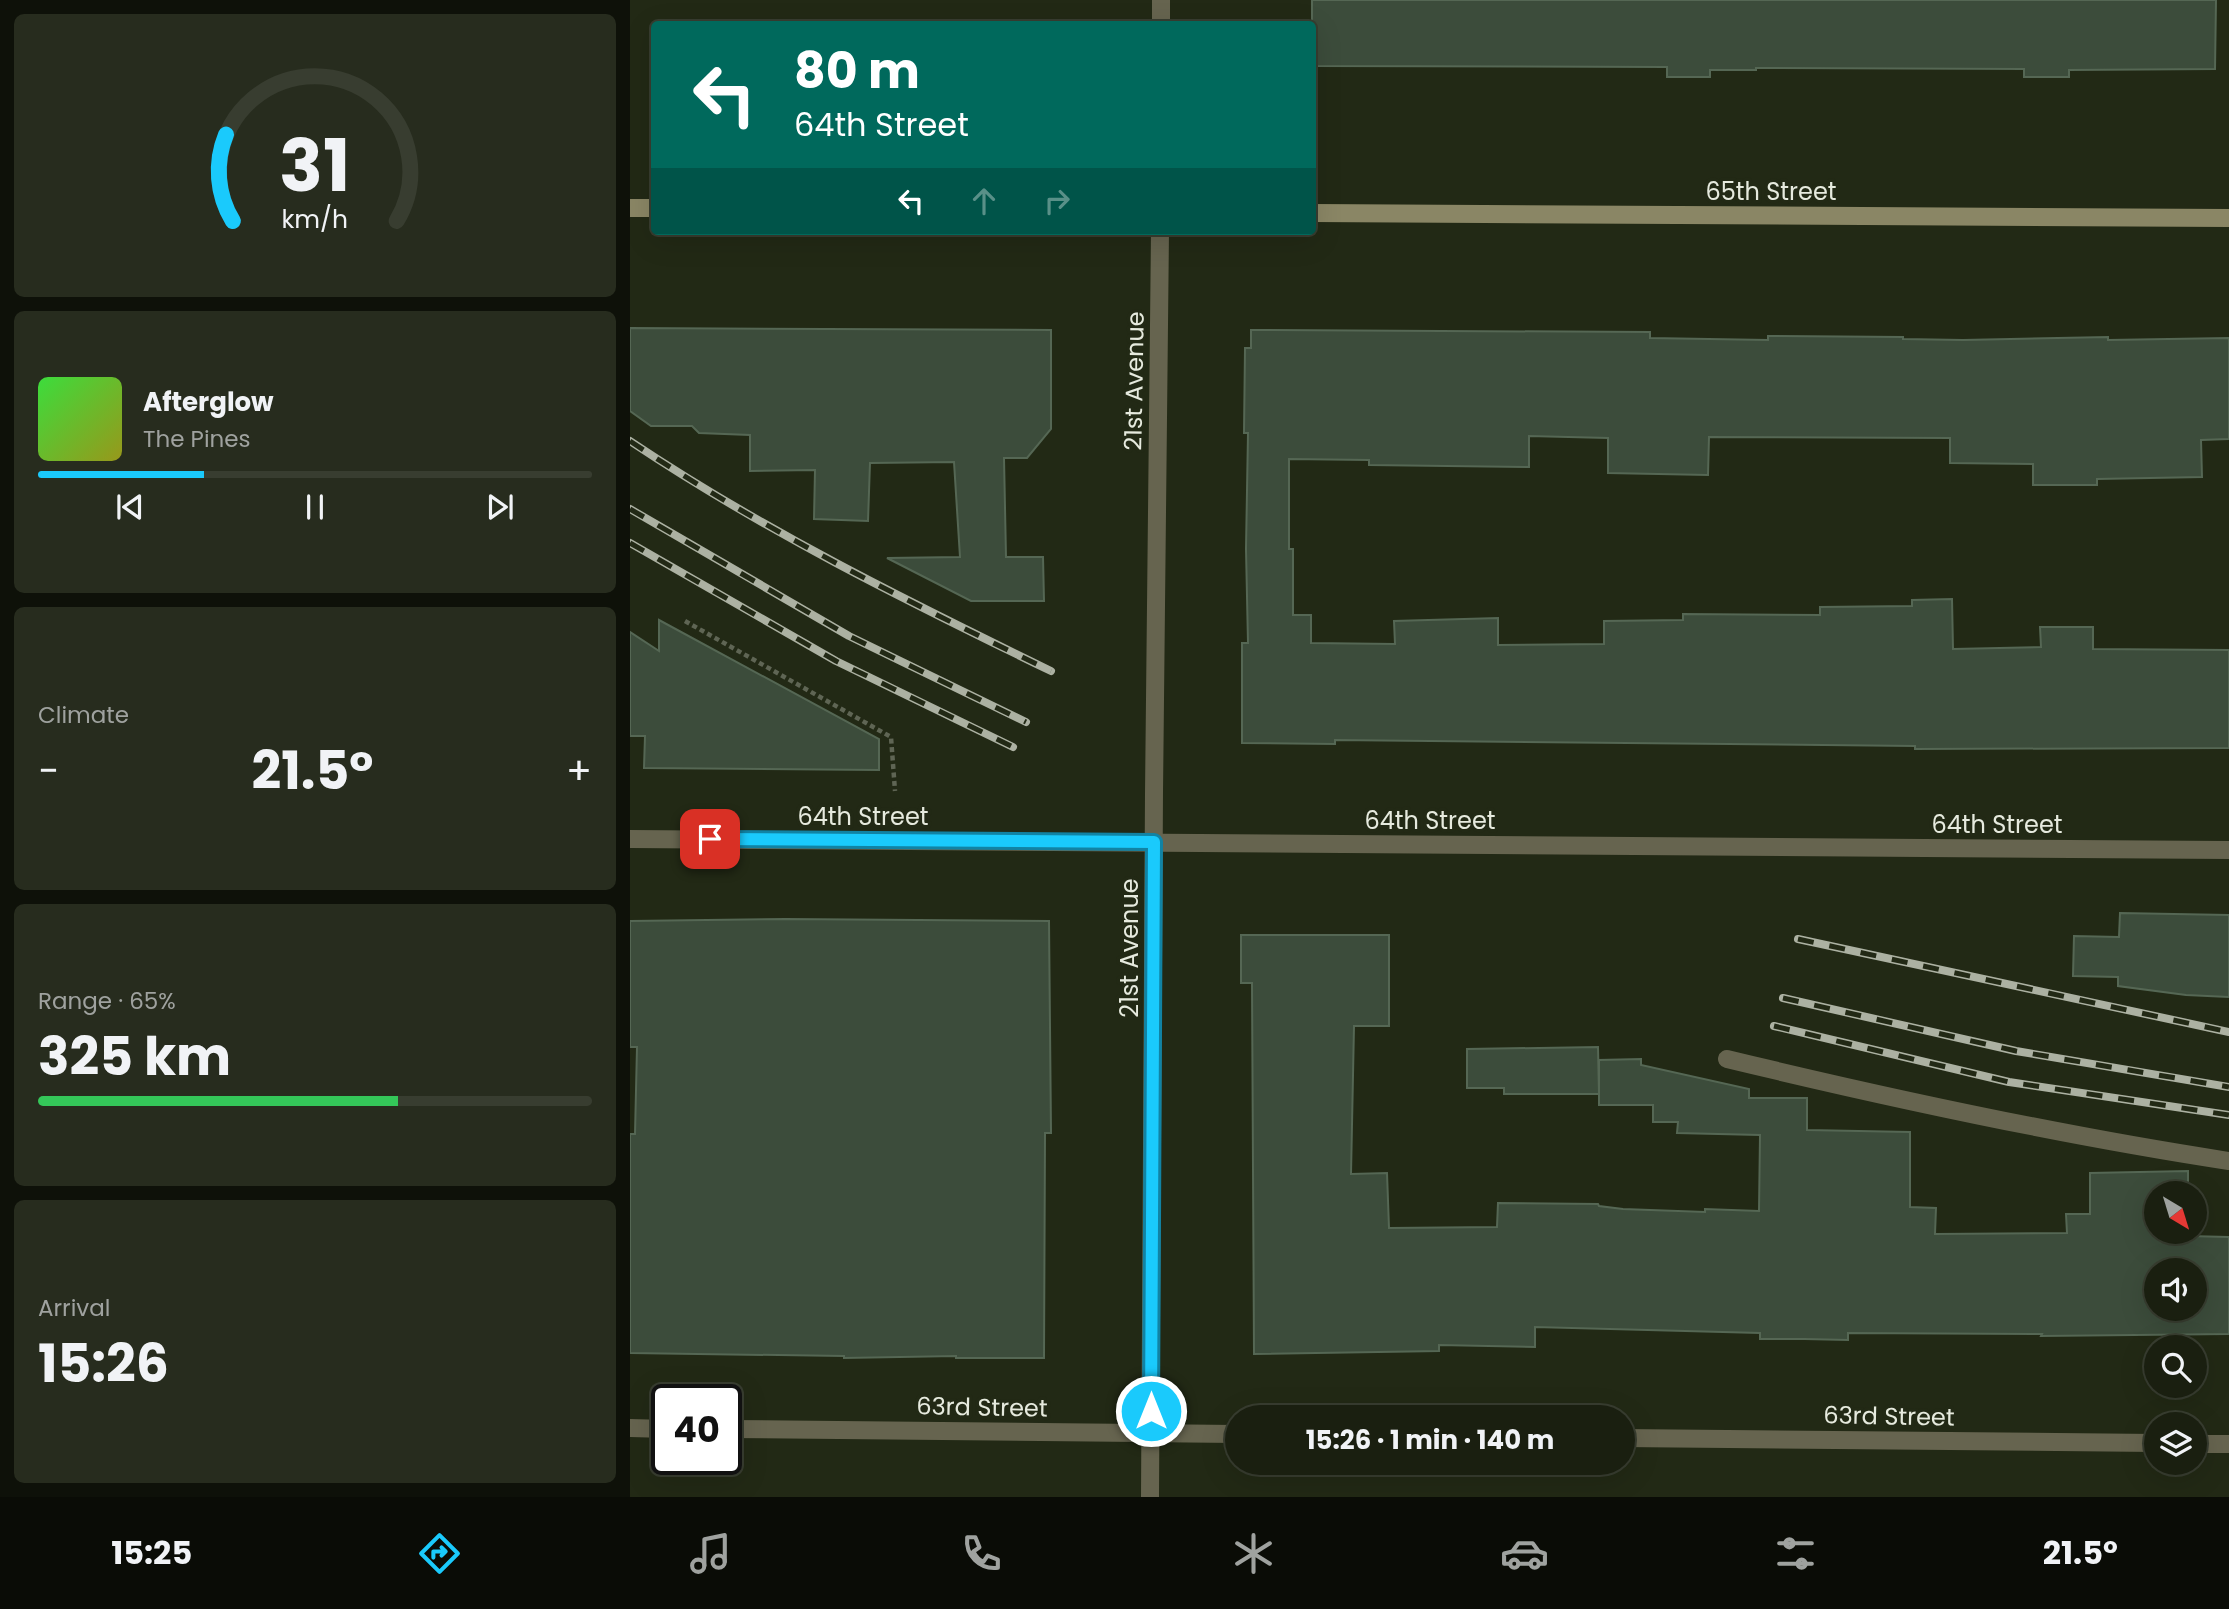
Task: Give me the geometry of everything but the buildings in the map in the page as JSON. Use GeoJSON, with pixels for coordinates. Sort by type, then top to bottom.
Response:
{"type":"FeatureCollection","features":[{"type":"Feature","properties":{"kind":"main road"},"geometry":{"type":"LineString","coordinates":[[630,208],[651,208]]}},
{"type":"Feature","properties":{"kind":"main road","name":"65th Street"},"geometry":{"type":"LineString","coordinates":[[1316,213],[2229,218]]}},
{"type":"Feature","properties":{"kind":"street"},"geometry":{"type":"LineString","coordinates":[[1161,0],[1161,21]]}},
{"type":"Feature","properties":{"kind":"street","name":"21st Avenue"},"geometry":{"type":"LineString","coordinates":[[1150,1497],[1160,235]]}},
{"type":"Feature","properties":{"kind":"street","name":"64th Street"},"geometry":{"type":"LineString","coordinates":[[630,839],[2229,850]]}},
{"type":"Feature","properties":{"kind":"street"},"geometry":{"type":"LineString","coordinates":[[1727,1059],[1926,1107],[2136,1147],[2229,1161]]}},
{"type":"Feature","properties":{"kind":"street"},"geometry":{"type":"LineString","coordinates":[[630,1428],[651,1429]]}},
{"type":"Feature","properties":{"kind":"street","name":"63rd Street"},"geometry":{"type":"LineString","coordinates":[[742,1429],[1225,1434]]}},
{"type":"Feature","properties":{"kind":"street","name":"63rd Street"},"geometry":{"type":"LineString","coordinates":[[1635,1438],[2144,1443]]}},
{"type":"Feature","properties":{"kind":"street"},"geometry":{"type":"LineString","coordinates":[[2207,1444],[2229,1444]]}},
{"type":"Feature","properties":{"kind":"path"},"geometry":{"type":"LineString","coordinates":[[685,621],[891,737],[895,791]]}},
{"type":"Feature","properties":{"kind":"railway"},"geometry":{"type":"LineString","coordinates":[[630,441],[680,474],[784,534],[890,591],[1051,671]]}},
{"type":"Feature","properties":{"kind":"railway"},"geometry":{"type":"LineString","coordinates":[[630,509],[849,636],[1026,722]]}},
{"type":"Feature","properties":{"kind":"railway"},"geometry":{"type":"LineString","coordinates":[[630,543],[836,661],[1013,747]]}},
{"type":"Feature","properties":{"kind":"railway"},"geometry":{"type":"LineString","coordinates":[[1798,939],[2229,1032]]}},
{"type":"Feature","properties":{"kind":"railway"},"geometry":{"type":"LineString","coordinates":[[1783,998],[2016,1051],[2229,1087]]}},
{"type":"Feature","properties":{"kind":"railway"},"geometry":{"type":"LineString","coordinates":[[1774,1026],[2009,1082],[2229,1115]]}},
{"type":"Feature","properties":{"kind":"route"},"geometry":{"type":"LineString","coordinates":[[710,839],[1154,842],[1151,1411]]}}]}
